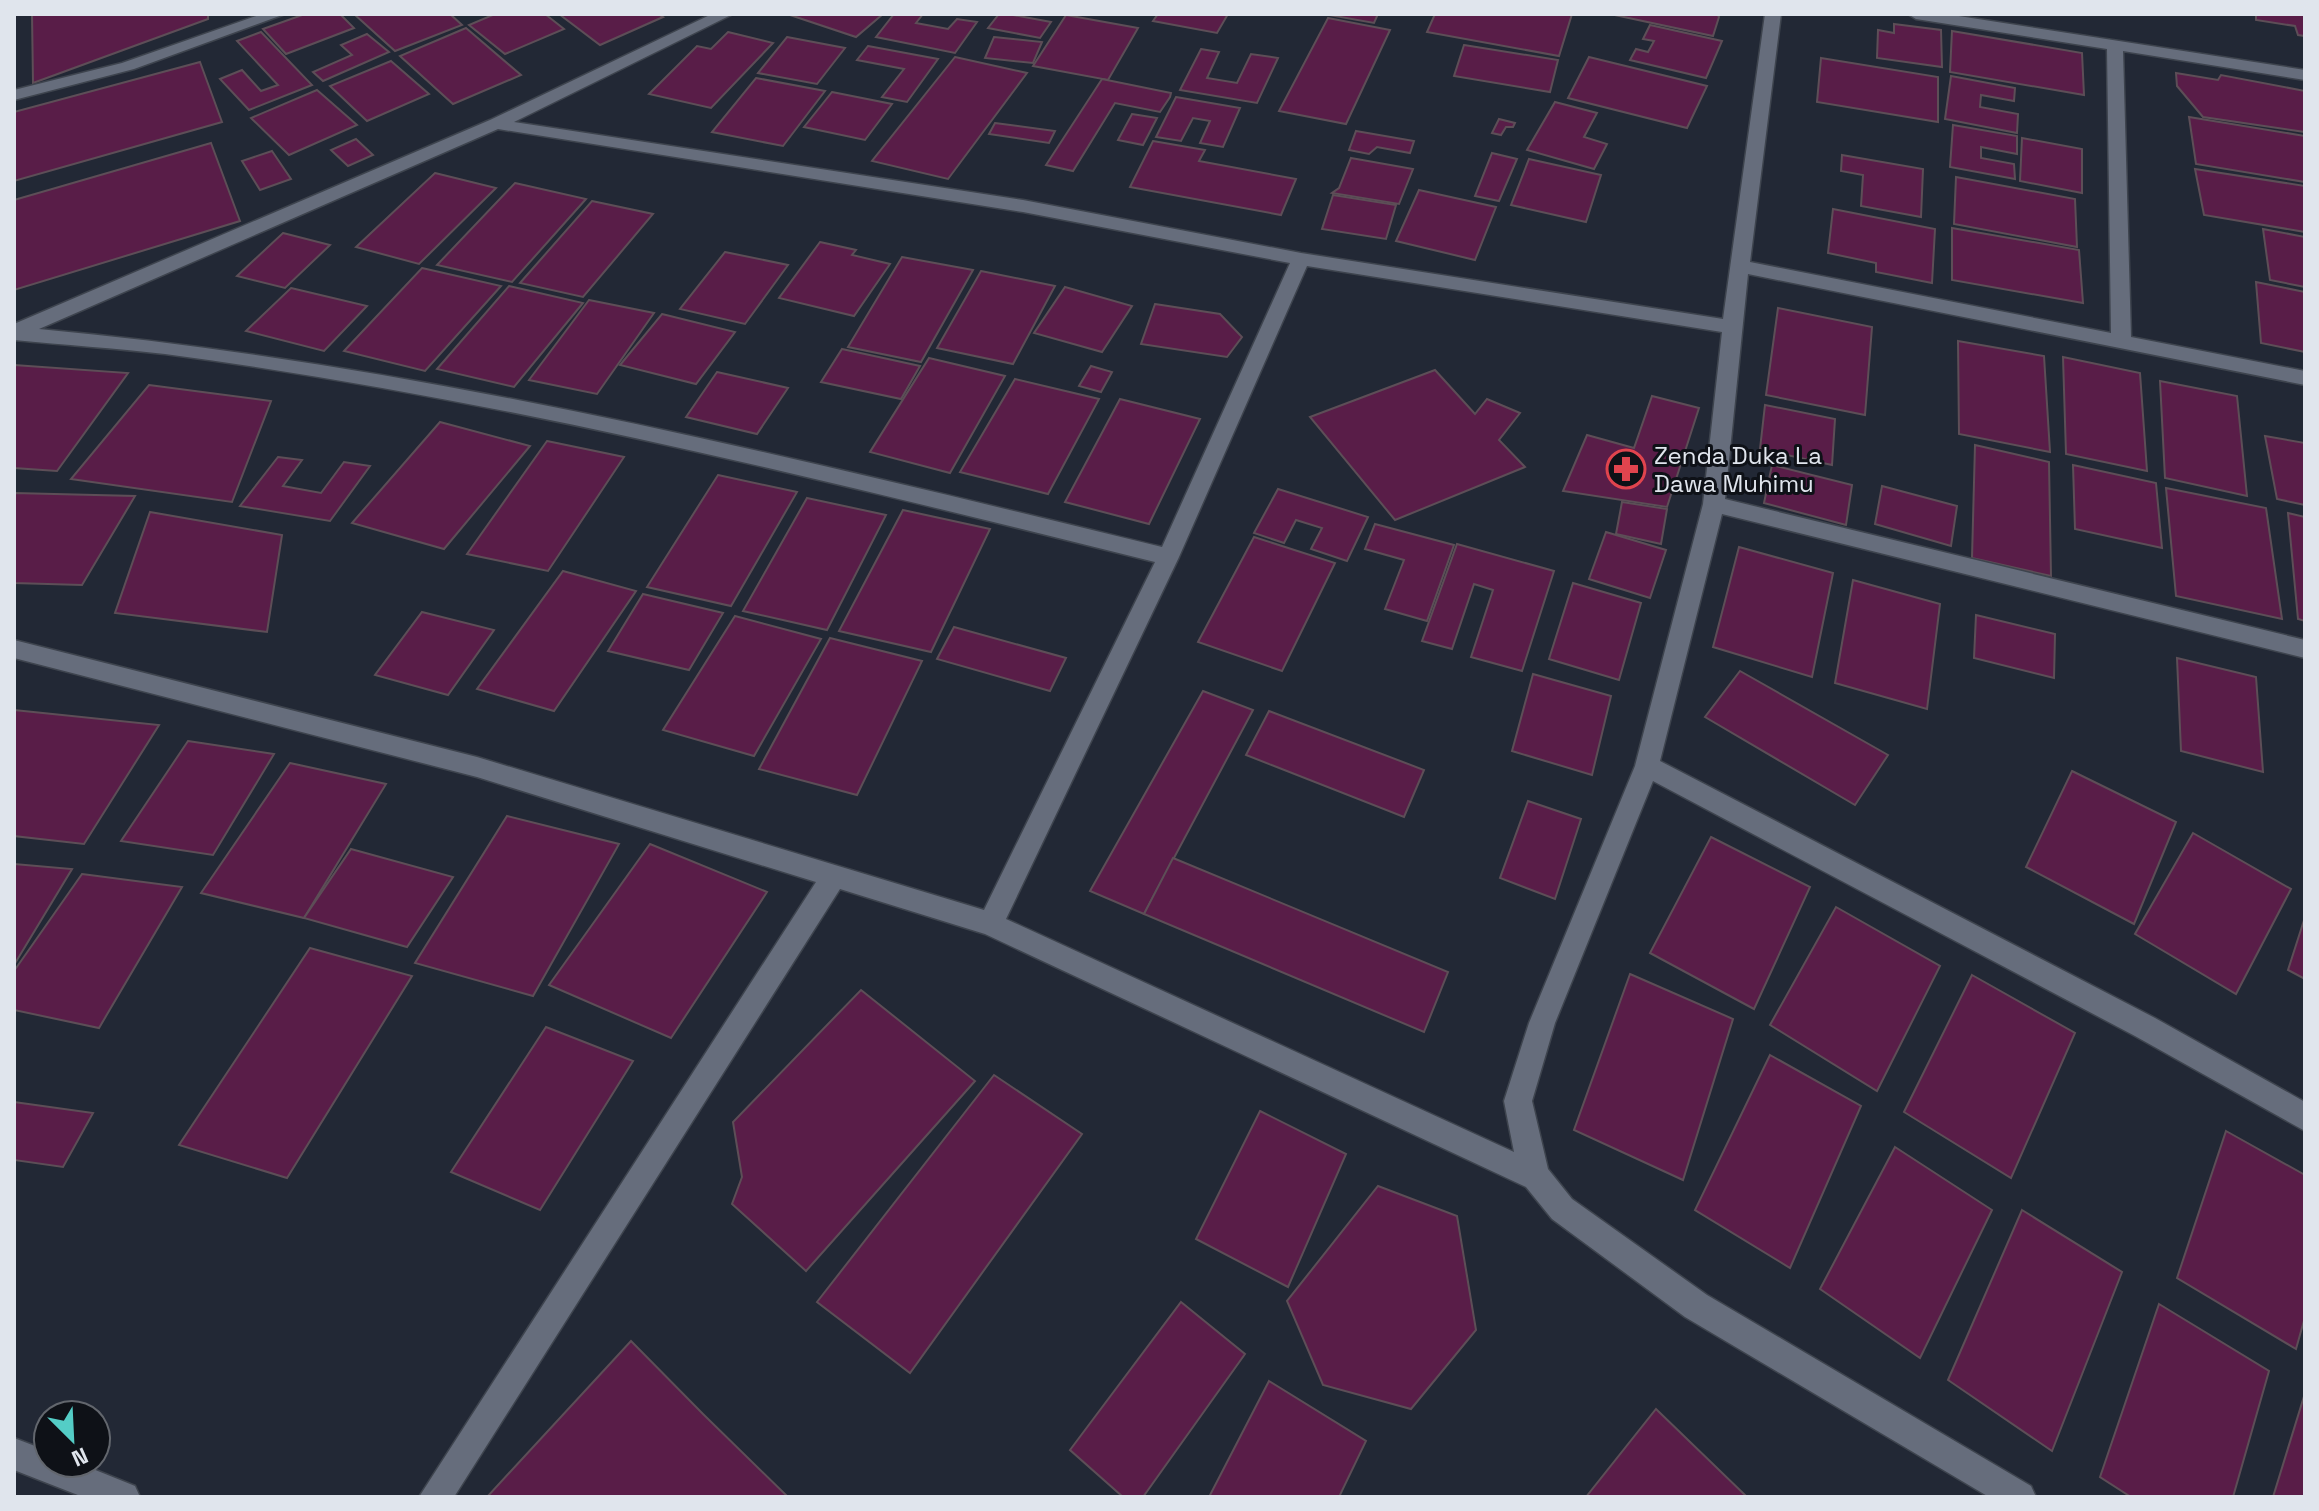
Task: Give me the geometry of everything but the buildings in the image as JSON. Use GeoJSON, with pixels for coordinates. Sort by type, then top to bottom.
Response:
{"type":"FeatureCollection","features":[{"type":"Feature","properties":{"kind":"street"},"geometry":{"type":"LineString","coordinates":[[14,95],[128,66],[277,14]]}},
{"type":"Feature","properties":{"kind":"street"},"geometry":{"type":"LineString","coordinates":[[14,332],[496,124],[725,14]]}},
{"type":"Feature","properties":{"kind":"street"},"geometry":{"type":"LineString","coordinates":[[1773,14],[1732,327],[1714,504],[1647,766],[1542,1023],[1518,1101],[1525,1143],[1536,1177],[1562,1209],[1696,1306],[2020,1497]]}},
{"type":"Feature","properties":{"kind":"street"},"geometry":{"type":"LineString","coordinates":[[1916,14],[2305,75]]}},
{"type":"Feature","properties":{"kind":"street"},"geometry":{"type":"LineString","coordinates":[[2115,45],[2121,341]]}},
{"type":"Feature","properties":{"kind":"street"},"geometry":{"type":"LineString","coordinates":[[496,124],[1023,206],[1301,259],[1732,327]]}},
{"type":"Feature","properties":{"kind":"street"},"geometry":{"type":"LineString","coordinates":[[990,924],[1168,557],[1301,259]]}},
{"type":"Feature","properties":{"kind":"street"},"geometry":{"type":"LineString","coordinates":[[1742,267],[2305,378]]}},
{"type":"Feature","properties":{"kind":"street"},"geometry":{"type":"LineString","coordinates":[[14,332],[181,350],[394,384],[855,480],[1168,557]]}},
{"type":"Feature","properties":{"kind":"street"},"geometry":{"type":"LineString","coordinates":[[1714,504],[2305,649]]}},
{"type":"Feature","properties":{"kind":"street"},"geometry":{"type":"LineString","coordinates":[[14,649],[477,767],[990,924],[1536,1177]]}},
{"type":"Feature","properties":{"kind":"street"},"geometry":{"type":"LineString","coordinates":[[1647,766],[2131,1020],[2305,1117]]}},
{"type":"Feature","properties":{"kind":"street"},"geometry":{"type":"LineString","coordinates":[[435,1497],[835,875]]}},
{"type":"Feature","properties":{"kind":"street"},"geometry":{"type":"LineString","coordinates":[[14,1454],[124,1497]]}},
{"type":"Feature","properties":{"kind":"place","name":"Zenda Duka La Dawa Muhimu"},"geometry":{"type":"Point","coordinates":[1626,469]}}]}
